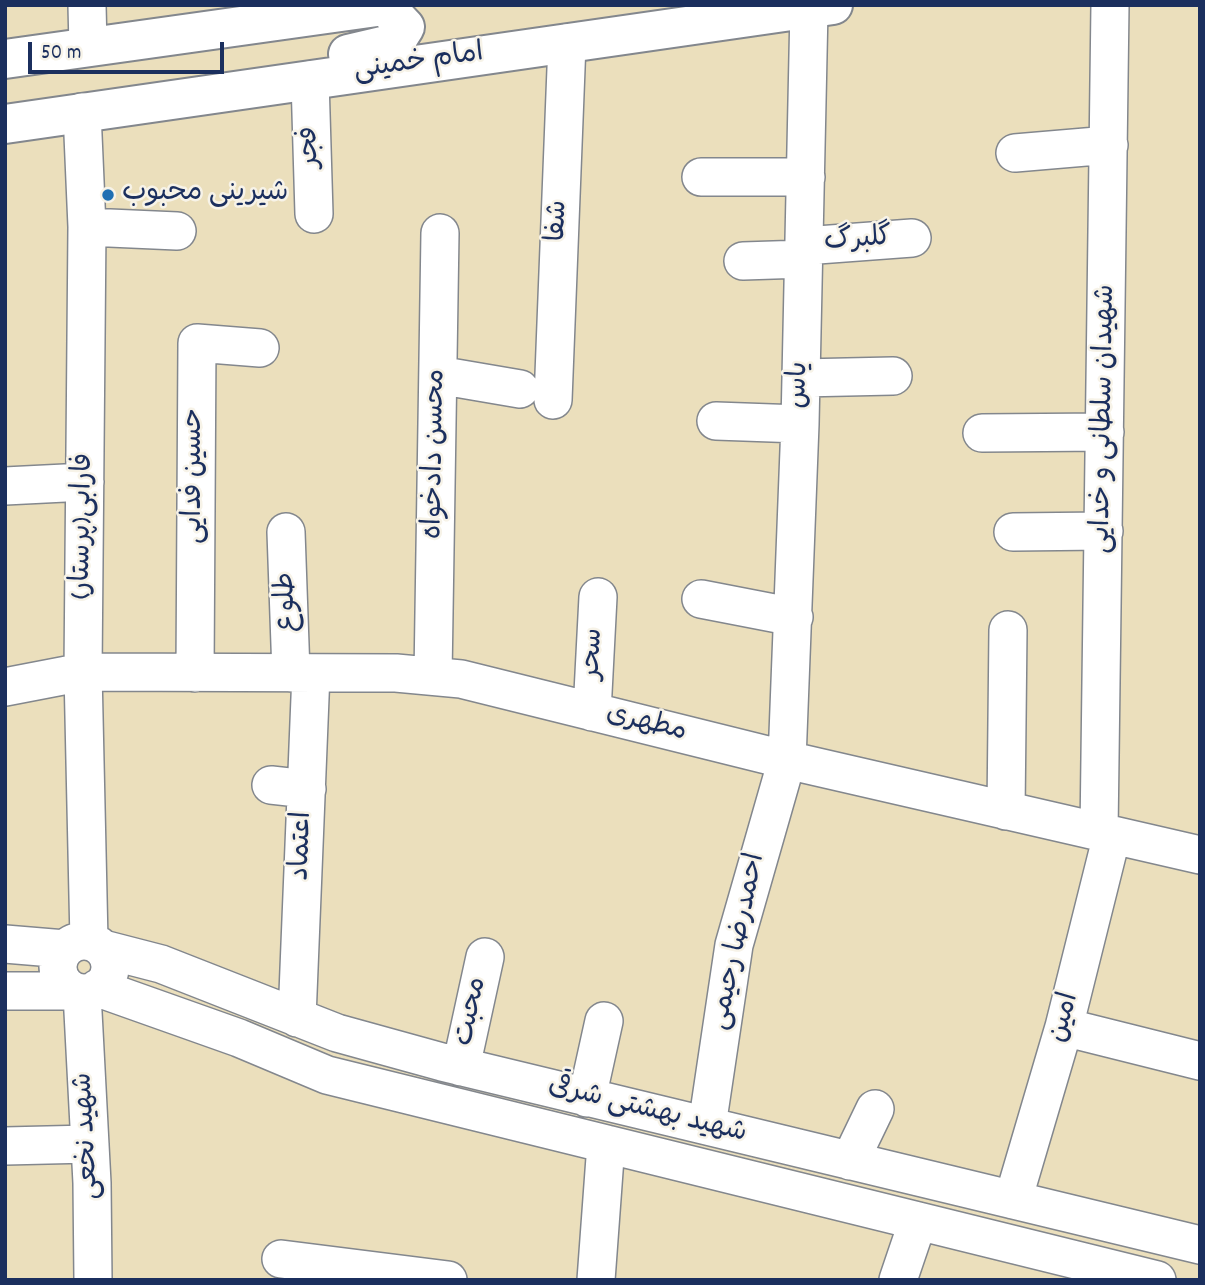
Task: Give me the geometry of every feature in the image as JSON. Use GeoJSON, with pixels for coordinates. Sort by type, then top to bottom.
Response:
{"type":"FeatureCollection","features":[{"type":"Feature","properties":{"kind":"main road"},"geometry":{"type":"LineString","coordinates":[[5,59],[327,10],[391,5]]}},
{"type":"Feature","properties":{"kind":"main road"},"geometry":{"type":"LineString","coordinates":[[224,92],[275,66],[395,43],[405,27],[385,6]]}},
{"type":"Feature","properties":{"kind":"main road","name":"امام خمینی"},"geometry":{"type":"LineString","coordinates":[[5,124],[821,7]]}},
{"type":"Feature","properties":{"kind":"street"},"geometry":{"type":"LineString","coordinates":[[87,5],[88,47]]}},
{"type":"Feature","properties":{"kind":"street","name":"شهیدان سلطانی و خدایی"},"geometry":{"type":"LineString","coordinates":[[1106,834],[1104,531],[1110,5]]}},
{"type":"Feature","properties":{"kind":"street","name":"یاس"},"geometry":{"type":"LineString","coordinates":[[787,760],[794,617],[806,177],[821,7]]}},
{"type":"Feature","properties":{"kind":"street","name":"شفا"},"geometry":{"type":"LineString","coordinates":[[438,375],[536,394],[567,43]]}},
{"type":"Feature","properties":{"kind":"street","name":"فجر"},"geometry":{"type":"LineString","coordinates":[[310,80],[314,214]]}},
{"type":"Feature","properties":{"kind":"street","name":"(پرستار)فارابی"},"geometry":{"type":"LineString","coordinates":[[82,112],[88,227],[83,672],[86,946],[58,963],[58,972],[61,980],[85,990]]}},
{"type":"Feature","properties":{"kind":"street"},"geometry":{"type":"LineString","coordinates":[[1015,153],[1109,145]]}},
{"type":"Feature","properties":{"kind":"street"},"geometry":{"type":"LineString","coordinates":[[701,177],[806,177]]}},
{"type":"Feature","properties":{"kind":"street"},"geometry":{"type":"LineString","coordinates":[[88,227],[177,231]]}},
{"type":"Feature","properties":{"kind":"street","name":"محسن دادخواه"},"geometry":{"type":"LineString","coordinates":[[433,676],[440,233]]}},
{"type":"Feature","properties":{"kind":"street","name":"گلبرگ"},"geometry":{"type":"LineString","coordinates":[[743,261],[912,238]]}},
{"type":"Feature","properties":{"kind":"street","name":"حسین فدایی"},"geometry":{"type":"LineString","coordinates":[[195,673],[197,343],[260,348]]}},
{"type":"Feature","properties":{"kind":"street"},"geometry":{"type":"LineString","coordinates":[[801,378],[893,376]]}},
{"type":"Feature","properties":{"kind":"street"},"geometry":{"type":"LineString","coordinates":[[716,421],[800,424]]}},
{"type":"Feature","properties":{"kind":"street"},"geometry":{"type":"LineString","coordinates":[[982,433],[1105,432]]}},
{"type":"Feature","properties":{"kind":"street"},"geometry":{"type":"LineString","coordinates":[[5,486],[85,482]]}},
{"type":"Feature","properties":{"kind":"street"},"geometry":{"type":"LineString","coordinates":[[1013,532],[1104,531]]}},
{"type":"Feature","properties":{"kind":"street","name":"طلوع"},"geometry":{"type":"LineString","coordinates":[[286,532],[301,673]]}},
{"type":"Feature","properties":{"kind":"street","name":"سحر"},"geometry":{"type":"LineString","coordinates":[[593,712],[598,597]]}},
{"type":"Feature","properties":{"kind":"street"},"geometry":{"type":"LineString","coordinates":[[701,599],[794,617]]}},
{"type":"Feature","properties":{"kind":"street"},"geometry":{"type":"LineString","coordinates":[[1006,811],[1008,630]]}},
{"type":"Feature","properties":{"kind":"street","name":"مطهری"},"geometry":{"type":"LineString","coordinates":[[5,687],[83,672],[396,673],[461,679],[787,760],[1200,855]]}},
{"type":"Feature","properties":{"kind":"street","name":"اعتماد"},"geometry":{"type":"LineString","coordinates":[[297,1018],[307,789],[301,673]]}},
{"type":"Feature","properties":{"kind":"street","name":"احمدرضا رحیمی"},"geometry":{"type":"LineString","coordinates":[[707,1126],[734,945],[787,760]]}},
{"type":"Feature","properties":{"kind":"street"},"geometry":{"type":"LineString","coordinates":[[271,785],[307,789]]}},
{"type":"Feature","properties":{"kind":"street","name":"امین"},"geometry":{"type":"LineString","coordinates":[[1013,1200],[1064,1027],[1106,834]]}},
{"type":"Feature","properties":{"kind":"street","name":"شهید بهشتی شرقی"},"geometry":{"type":"LineString","coordinates":[[5,944],[86,946],[161,964],[337,1033],[461,1067],[1200,1245]]}},
{"type":"Feature","properties":{"kind":"street","name":"محبت"},"geometry":{"type":"LineString","coordinates":[[461,1067],[485,957]]}},
{"type":"Feature","properties":{"kind":"street","name":"شهید بهشتی شرقی"},"geometry":{"type":"LineString","coordinates":[[5,991],[85,990],[239,1038],[327,1075],[1150,1279]]}},
{"type":"Feature","properties":{"kind":"street","name":"شهید نخعی"},"geometry":{"type":"LineString","coordinates":[[85,990],[93,1280]]}},
{"type":"Feature","properties":{"kind":"street"},"geometry":{"type":"LineString","coordinates":[[587,1098],[604,1021]]}},
{"type":"Feature","properties":{"kind":"street"},"geometry":{"type":"LineString","coordinates":[[1064,1027],[1200,1061]]}},
{"type":"Feature","properties":{"kind":"street"},"geometry":{"type":"LineString","coordinates":[[850,1161],[875,1109]]}},
{"type":"Feature","properties":{"kind":"street"},"geometry":{"type":"LineString","coordinates":[[5,1146],[90,1144]]}},
{"type":"Feature","properties":{"kind":"street"},"geometry":{"type":"LineString","coordinates":[[596,1280],[606,1144]]}},
{"type":"Feature","properties":{"kind":"street"},"geometry":{"type":"LineString","coordinates":[[898,1280],[918,1221]]}},
{"type":"Feature","properties":{"kind":"street"},"geometry":{"type":"LineString","coordinates":[[281,1259],[448,1280]]}},
{"type":"Feature","properties":{"kind":"place","name":"شیرینی محبوب"},"geometry":{"type":"Point","coordinates":[108,195]}}]}
